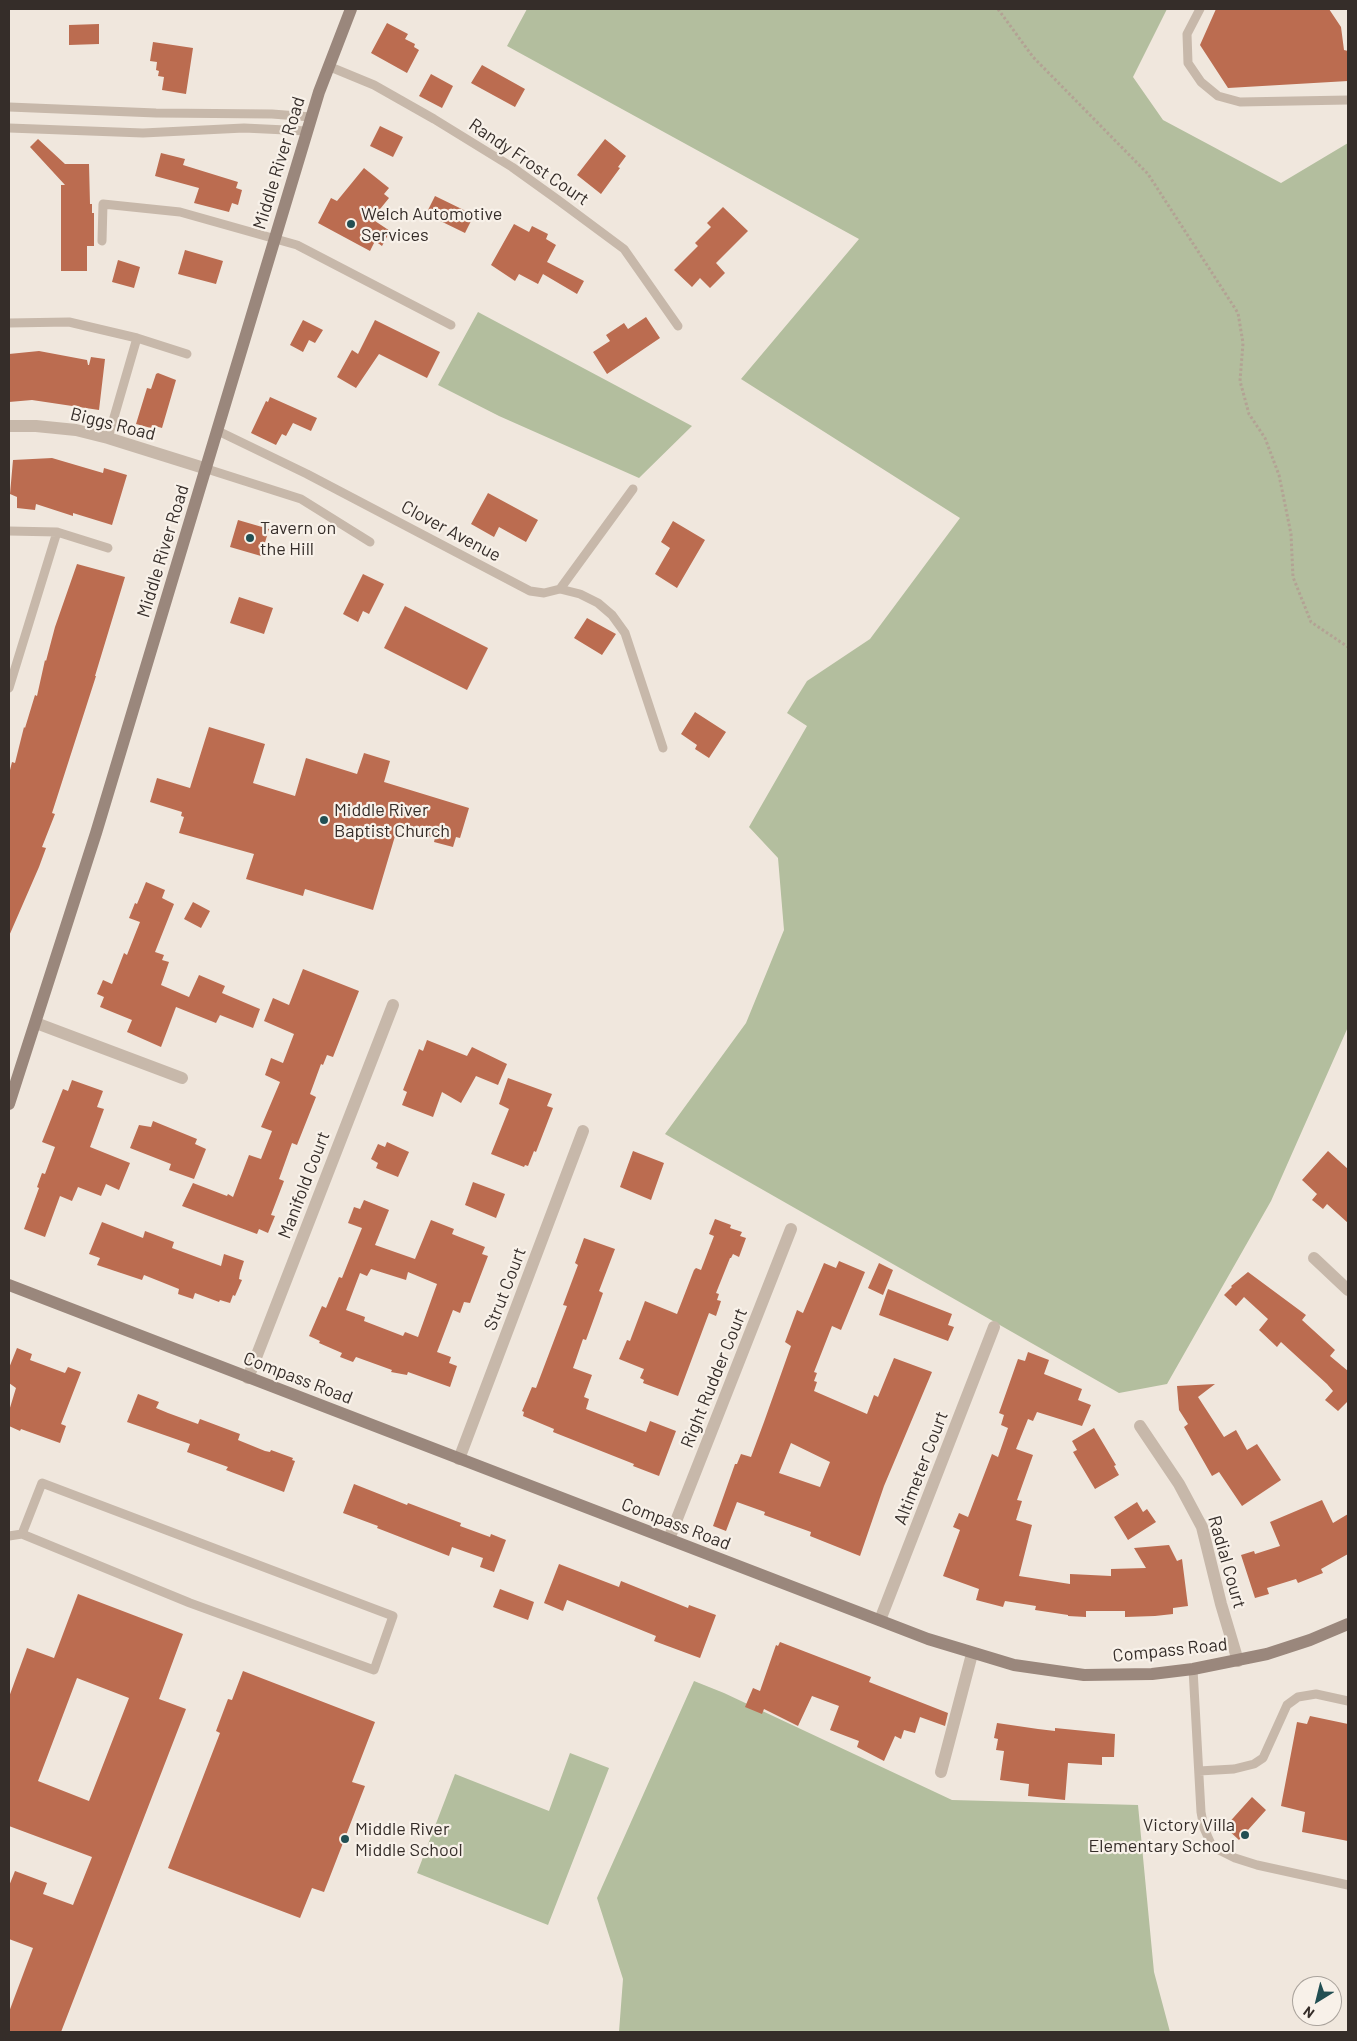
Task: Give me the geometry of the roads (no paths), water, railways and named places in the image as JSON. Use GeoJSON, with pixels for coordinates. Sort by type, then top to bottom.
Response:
{"type":"FeatureCollection","features":[{"type":"Feature","properties":{"kind":"street","name":"Middle River Road"},"geometry":{"type":"LineString","coordinates":[[9,1104],[36,1023],[218,431],[311,117],[328,66],[351,9]]}},
{"type":"Feature","properties":{"kind":"street","name":"Biggs Road"},"geometry":{"type":"LineString","coordinates":[[9,426],[36,426],[76,430],[108,438],[206,469]]}},
{"type":"Feature","properties":{"kind":"street","name":"Manifold Court"},"geometry":{"type":"LineString","coordinates":[[248,1378],[393,1005]]}},
{"type":"Feature","properties":{"kind":"street"},"geometry":{"type":"LineString","coordinates":[[36,1023],[182,1078]]}},
{"type":"Feature","properties":{"kind":"street","name":"Strut Court"},"geometry":{"type":"LineString","coordinates":[[459,1459],[583,1130]]}},
{"type":"Feature","properties":{"kind":"street","name":"Right Rudder Court"},"geometry":{"type":"LineString","coordinates":[[669,1540],[791,1229]]}},
{"type":"Feature","properties":{"kind":"street"},"geometry":{"type":"LineString","coordinates":[[1314,1258],[1348,1290]]}},
{"type":"Feature","properties":{"kind":"street","name":"Compass Road"},"geometry":{"type":"LineString","coordinates":[[9,1285],[880,1620],[972,1654],[1014,1665],[1084,1675],[1152,1674],[1193,1669],[1267,1654],[1310,1640],[1348,1624]]}},
{"type":"Feature","properties":{"kind":"street","name":"Altimeter Court"},"geometry":{"type":"LineString","coordinates":[[880,1620],[994,1327]]}},
{"type":"Feature","properties":{"kind":"street","name":"Radial Court"},"geometry":{"type":"LineString","coordinates":[[1140,1426],[1179,1484],[1202,1527],[1220,1604],[1238,1661]]}},
{"type":"Feature","properties":{"kind":"street"},"geometry":{"type":"LineString","coordinates":[[941,1772],[972,1654]]}},
{"type":"Feature","properties":{"kind":"lane"},"geometry":{"type":"LineString","coordinates":[[1200,9],[1187,34],[1188,64],[1201,82],[1218,96],[1240,102],[1348,100]]}},
{"type":"Feature","properties":{"kind":"lane","name":"Randy Frost Court"},"geometry":{"type":"LineString","coordinates":[[328,66],[374,85],[434,118],[512,167],[558,200],[624,250],[678,326]]}},
{"type":"Feature","properties":{"kind":"lane"},"geometry":{"type":"LineString","coordinates":[[9,107],[156,113],[272,114],[311,117]]}},
{"type":"Feature","properties":{"kind":"lane"},"geometry":{"type":"LineString","coordinates":[[9,128],[143,133],[244,128],[307,131]]}},
{"type":"Feature","properties":{"kind":"lane"},"geometry":{"type":"LineString","coordinates":[[102,241],[104,204],[180,212],[297,245],[451,325]]}},
{"type":"Feature","properties":{"kind":"lane"},"geometry":{"type":"LineString","coordinates":[[9,323],[69,322],[136,338],[187,354]]}},
{"type":"Feature","properties":{"kind":"lane"},"geometry":{"type":"LineString","coordinates":[[108,438],[136,338]]}},
{"type":"Feature","properties":{"kind":"lane","name":"Clover Avenue"},"geometry":{"type":"LineString","coordinates":[[218,431],[307,474],[530,591],[544,593],[560,589]]}},
{"type":"Feature","properties":{"kind":"lane"},"geometry":{"type":"LineString","coordinates":[[206,469],[301,499],[370,542]]}},
{"type":"Feature","properties":{"kind":"lane"},"geometry":{"type":"LineString","coordinates":[[633,489],[560,589],[580,594],[598,603],[612,615],[625,633],[663,748]]}},
{"type":"Feature","properties":{"kind":"lane"},"geometry":{"type":"LineString","coordinates":[[9,531],[57,532],[108,548]]}},
{"type":"Feature","properties":{"kind":"lane"},"geometry":{"type":"LineString","coordinates":[[9,688],[57,532]]}},
{"type":"Feature","properties":{"kind":"lane"},"geometry":{"type":"LineString","coordinates":[[9,1536],[22,1534],[190,1603],[374,1670],[393,1616],[42,1483],[22,1534]]}},
{"type":"Feature","properties":{"kind":"lane"},"geometry":{"type":"LineString","coordinates":[[1193,1669],[1201,1812],[1204,1828],[1211,1844],[1235,1858],[1257,1865],[1348,1885]]}},
{"type":"Feature","properties":{"kind":"lane"},"geometry":{"type":"LineString","coordinates":[[1199,1771],[1234,1769],[1254,1764],[1262,1758],[1287,1705],[1298,1697],[1316,1694],[1348,1701]]}},
{"type":"Feature","properties":{"kind":"place","name":"Welch Automotive Services"},"geometry":{"type":"Point","coordinates":[351,224]}},
{"type":"Feature","properties":{"kind":"place","name":"Tavern on the Hill"},"geometry":{"type":"Point","coordinates":[250,538]}},
{"type":"Feature","properties":{"kind":"place","name":"Middle River Baptist Church"},"geometry":{"type":"Point","coordinates":[324,820]}},
{"type":"Feature","properties":{"kind":"place","name":"Victory Villa Elementary School"},"geometry":{"type":"Point","coordinates":[1245,1835]}},
{"type":"Feature","properties":{"kind":"place","name":"Middle River Middle School"},"geometry":{"type":"Point","coordinates":[345,1839]}}]}
